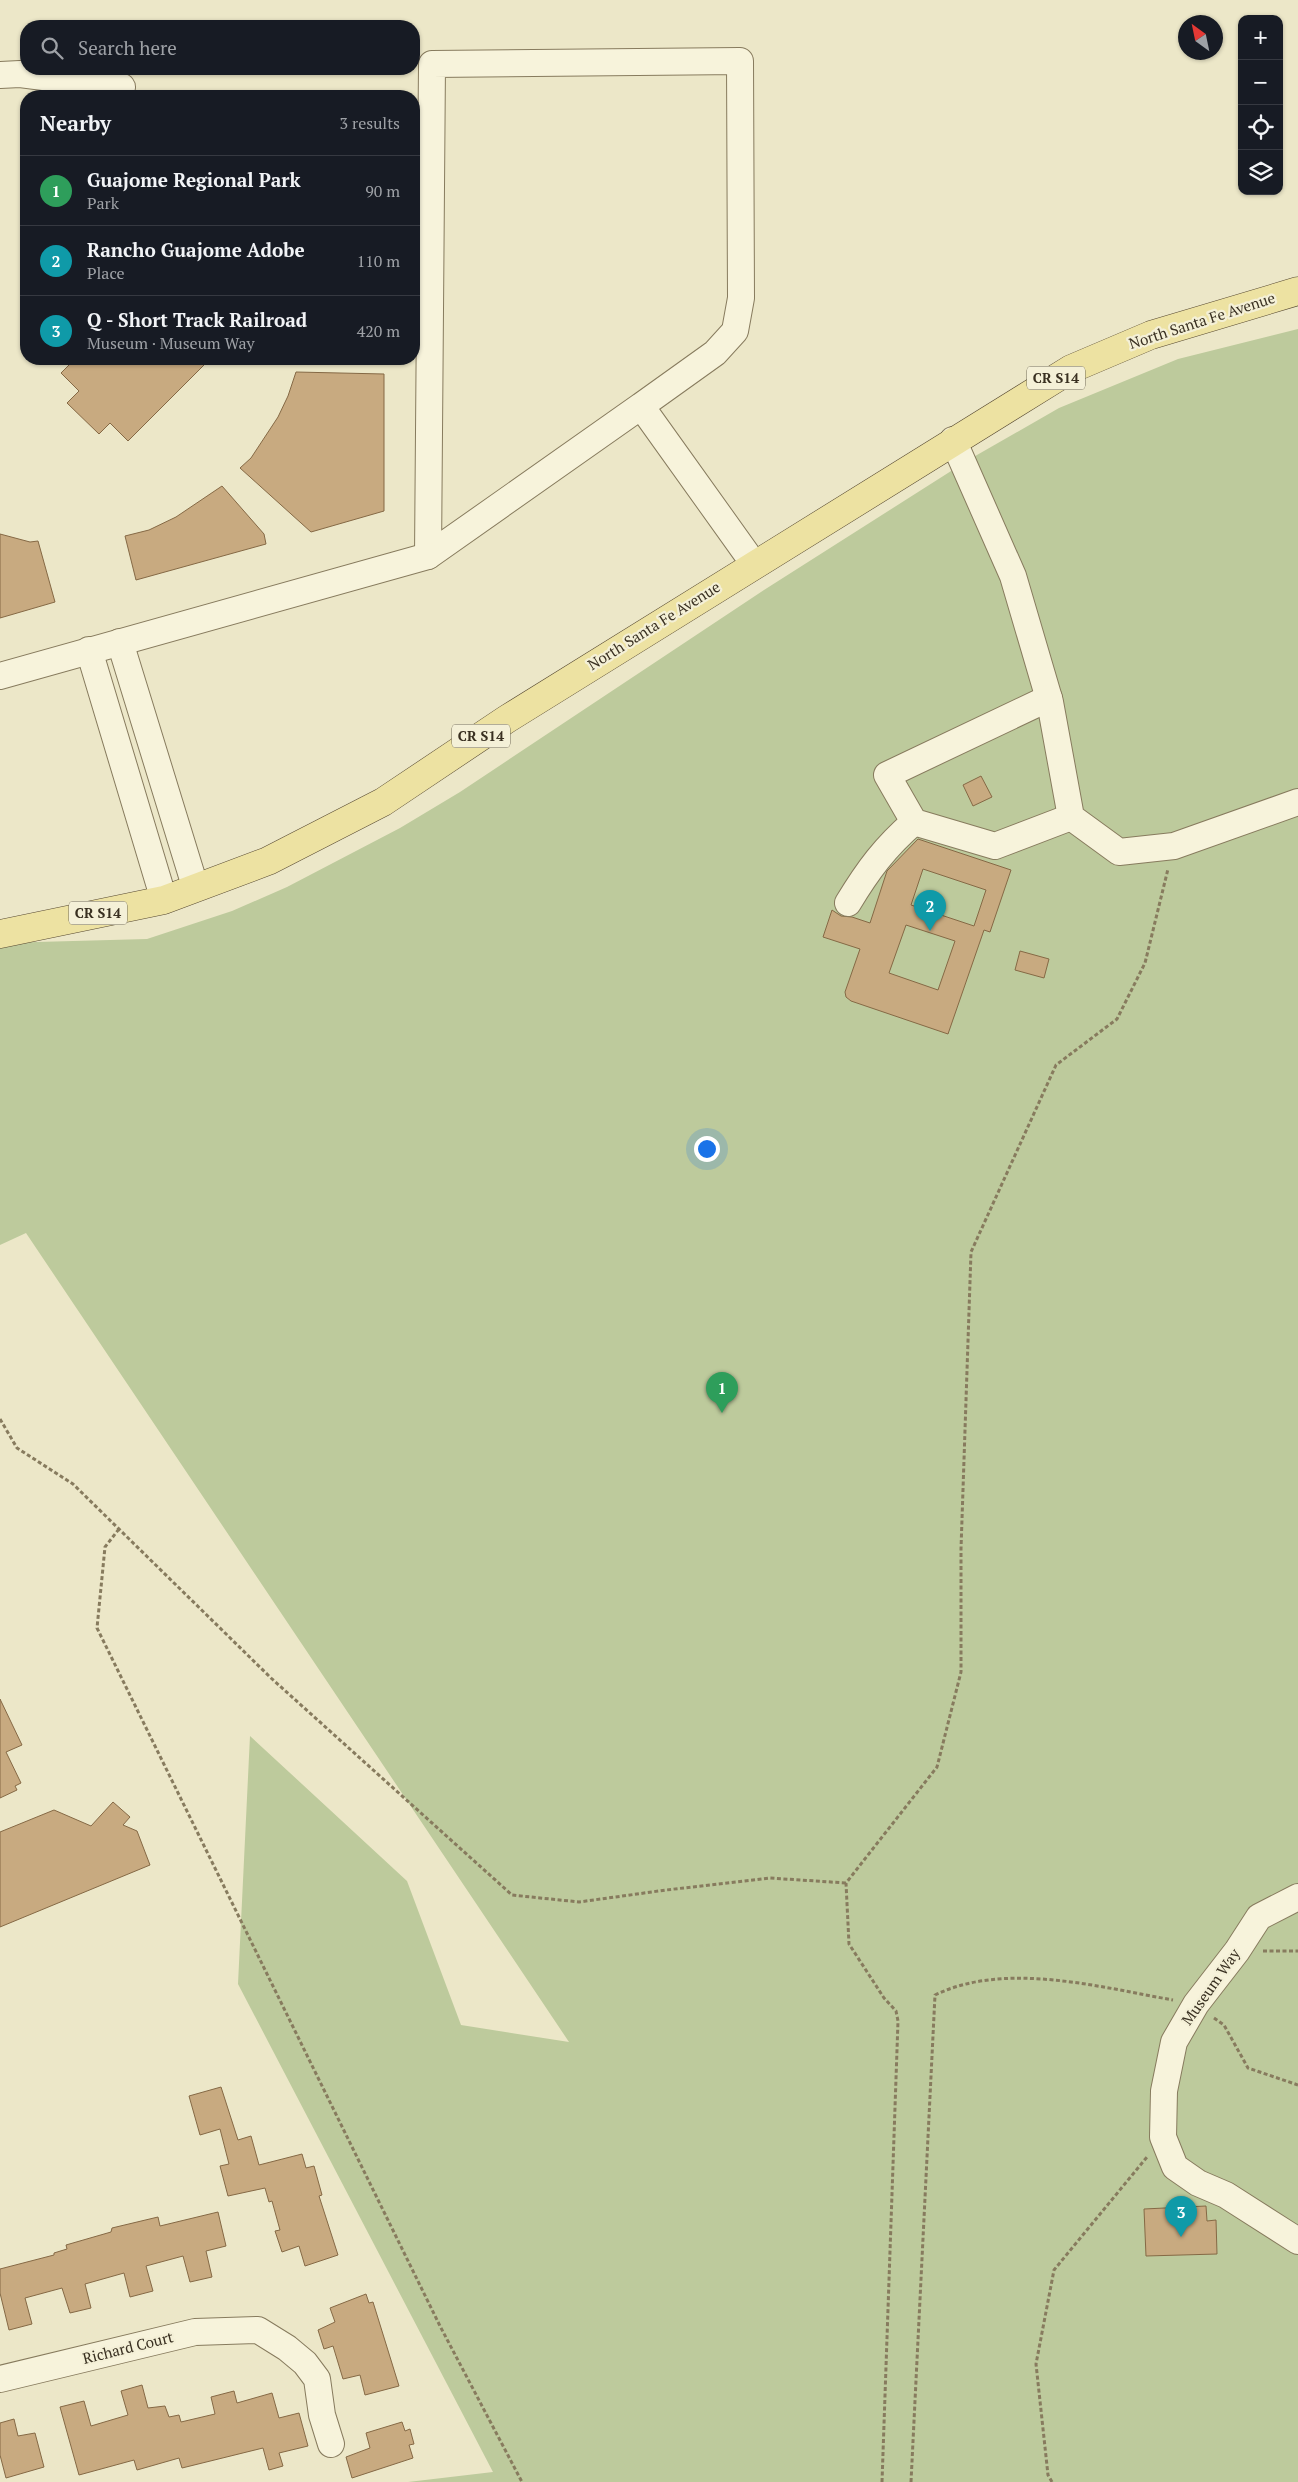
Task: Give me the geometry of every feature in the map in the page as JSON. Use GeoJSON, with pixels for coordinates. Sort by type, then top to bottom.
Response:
{"type":"FeatureCollection","features":[{"type":"Feature","properties":{"kind":"main road","name":"North Santa Fe Avenue"},"geometry":{"type":"LineString","coordinates":[[0,934],[164,900],[195,886],[268,861],[383,802],[515,714],[754,564],[953,440],[1080,365],[1151,334],[1298,291]]}},
{"type":"Feature","properties":{"kind":"street"},"geometry":{"type":"LineString","coordinates":[[0,676],[428,556],[715,353],[735,331],[741,298],[740,61],[432,64],[428,556]]}},
{"type":"Feature","properties":{"kind":"street"},"geometry":{"type":"LineString","coordinates":[[0,75],[20,74]]}},
{"type":"Feature","properties":{"kind":"street"},"geometry":{"type":"LineString","coordinates":[[28,75],[122,87]]}},
{"type":"Feature","properties":{"kind":"street"},"geometry":{"type":"LineString","coordinates":[[642,406],[754,564]]}},
{"type":"Feature","properties":{"kind":"street"},"geometry":{"type":"LineString","coordinates":[[953,440],[1013,576],[1049,698],[1071,817],[1119,852],[1174,846],[1298,802]]}},
{"type":"Feature","properties":{"kind":"street"},"geometry":{"type":"LineString","coordinates":[[120,642],[195,886]]}},
{"type":"Feature","properties":{"kind":"street"},"geometry":{"type":"LineString","coordinates":[[89,650],[164,900]]}},
{"type":"Feature","properties":{"kind":"street"},"geometry":{"type":"LineString","coordinates":[[1049,698],[887,775],[914,822],[995,846],[1071,817]]}},
{"type":"Feature","properties":{"kind":"street"},"geometry":{"type":"LineString","coordinates":[[848,903],[866,873],[890,842],[914,822]]}},
{"type":"Feature","properties":{"kind":"street","name":"Museum Way"},"geometry":{"type":"LineString","coordinates":[[1298,1897],[1259,1918],[1237,1951],[1196,2004],[1174,2042],[1164,2091],[1164,2137],[1175,2167],[1198,2183],[1226,2195],[1298,2241]]}},
{"type":"Feature","properties":{"kind":"street","name":"Richard Court"},"geometry":{"type":"LineString","coordinates":[[0,2379],[195,2332],[258,2330],[287,2348],[305,2363],[317,2379],[322,2416],[331,2444]]}},
{"type":"Feature","properties":{"kind":"path"},"geometry":{"type":"LineString","coordinates":[[882,2482],[898,2021],[896,2011],[884,1998],[849,1944],[846,1883],[937,1767],[961,1672],[960,1549],[971,1252],[1056,1065],[1117,1019],[1145,963],[1174,846]]}},
{"type":"Feature","properties":{"kind":"path"},"geometry":{"type":"LineString","coordinates":[[0,1419],[17,1448],[73,1484],[271,1678],[512,1895],[579,1902],[770,1878],[846,1883]]}},
{"type":"Feature","properties":{"kind":"path"},"geometry":{"type":"LineString","coordinates":[[119,1528],[105,1548],[97,1628],[440,2326],[522,2482]]}},
{"type":"Feature","properties":{"kind":"path"},"geometry":{"type":"LineString","coordinates":[[1237,1951],[1298,1951]]}},
{"type":"Feature","properties":{"kind":"path"},"geometry":{"type":"LineString","coordinates":[[911,2482],[935,1995],[951,1987],[1012,1977],[1083,1984],[1196,2004],[1224,2025],[1248,2068],[1298,2085]]}},
{"type":"Feature","properties":{"kind":"path"},"geometry":{"type":"LineString","coordinates":[[1052,2482],[1048,2475],[1036,2364],[1054,2270],[1164,2137]]}},
{"type":"Feature","properties":{"kind":"green space"},"geometry":{"type":"Polygon","coordinates":[[[1298,329],[1298,2482],[408,2482],[493,2472],[238,1984],[250,1736],[407,1881],[461,2025],[569,2042],[26,1233],[0,1245],[0,943],[147,939],[232,911],[287,887],[400,828],[460,792],[764,590],[970,459],[1059,408],[1178,359],[1298,329]]]}},
{"type":"Feature","properties":{"kind":"building"},"geometry":{"type":"Polygon","coordinates":[[[69,365],[204,365],[128,441],[110,423],[99,434],[67,403],[79,391],[61,373],[69,365]]]}},
{"type":"Feature","properties":{"kind":"building"},"geometry":{"type":"Polygon","coordinates":[[[296,372],[384,374],[384,511],[311,532],[240,468],[251,458],[278,417],[296,372]]]}},
{"type":"Feature","properties":{"kind":"building"},"geometry":{"type":"Polygon","coordinates":[[[222,486],[264,534],[266,544],[136,580],[125,536],[149,530],[176,517],[222,486]]]}},
{"type":"Feature","properties":{"kind":"building"},"geometry":{"type":"Polygon","coordinates":[[[0,534],[30,542],[38,541],[55,602],[0,618],[0,534]]]}},
{"type":"Feature","properties":{"kind":"building"},"geometry":{"type":"Polygon","coordinates":[[[981,776],[992,797],[973,806],[963,785],[981,776]]]}},
{"type":"Feature","properties":{"kind":"building"},"geometry":{"type":"Polygon","coordinates":[[[918,839],[1011,870],[990,932],[984,930],[948,1034],[851,1001],[846,997],[845,992],[860,949],[823,937],[832,910],[841,916],[852,917],[870,923],[887,871],[918,839]],[[923,869],[911,905],[974,926],[986,890],[923,869]],[[906,925],[889,973],[938,990],[955,941],[906,925]]]}},
{"type":"Feature","properties":{"kind":"building"},"geometry":{"type":"Polygon","coordinates":[[[1020,951],[1049,959],[1044,978],[1015,970],[1020,951]]]}},
{"type":"Feature","properties":{"kind":"building"},"geometry":{"type":"Polygon","coordinates":[[[0,1699],[22,1745],[6,1752],[21,1783],[15,1786],[17,1790],[0,1798],[0,1699]]]}},
{"type":"Feature","properties":{"kind":"building"},"geometry":{"type":"Polygon","coordinates":[[[113,1802],[130,1817],[123,1825],[137,1831],[150,1865],[0,1927],[0,1832],[54,1810],[91,1826],[113,1802]]]}},
{"type":"Feature","properties":{"kind":"building"},"geometry":{"type":"Polygon","coordinates":[[[221,2087],[238,2140],[251,2136],[259,2165],[302,2154],[306,2168],[314,2166],[322,2195],[319,2196],[338,2255],[305,2266],[299,2246],[282,2252],[275,2231],[280,2230],[272,2201],[269,2202],[265,2188],[228,2196],[220,2166],[229,2164],[220,2129],[200,2135],[189,2096],[221,2087]]]}},
{"type":"Feature","properties":{"kind":"building"},"geometry":{"type":"Polygon","coordinates":[[[1206,2206],[1207,2221],[1216,2220],[1217,2254],[1146,2256],[1144,2209],[1206,2206]]]}},
{"type":"Feature","properties":{"kind":"building"},"geometry":{"type":"Polygon","coordinates":[[[218,2212],[226,2246],[206,2251],[212,2277],[190,2282],[183,2256],[146,2266],[153,2291],[130,2297],[124,2273],[85,2284],[91,2308],[70,2313],[62,2288],[25,2298],[32,2324],[9,2330],[0,2293],[0,2269],[54,2255],[54,2253],[67,2249],[66,2245],[111,2232],[112,2228],[158,2217],[160,2226],[218,2212]]]}},
{"type":"Feature","properties":{"kind":"building"},"geometry":{"type":"Polygon","coordinates":[[[366,2294],[369,2303],[373,2302],[399,2386],[365,2395],[360,2375],[343,2379],[333,2346],[324,2349],[318,2330],[335,2322],[330,2308],[366,2294]]]}},
{"type":"Feature","properties":{"kind":"building"},"geometry":{"type":"Polygon","coordinates":[[[142,2385],[148,2408],[165,2406],[169,2417],[179,2415],[181,2422],[215,2414],[211,2397],[234,2391],[237,2403],[272,2393],[279,2418],[299,2413],[308,2446],[279,2453],[283,2466],[269,2470],[263,2448],[182,2468],[179,2458],[137,2470],[134,2460],[79,2475],[60,2407],[84,2401],[91,2426],[128,2415],[121,2391],[142,2385]]]}},
{"type":"Feature","properties":{"kind":"building"},"geometry":{"type":"Polygon","coordinates":[[[14,2419],[18,2436],[35,2433],[44,2467],[6,2478],[0,2455],[0,2423],[14,2419]]]}},
{"type":"Feature","properties":{"kind":"building"},"geometry":{"type":"Polygon","coordinates":[[[402,2422],[405,2431],[410,2429],[414,2444],[409,2445],[413,2458],[352,2478],[346,2457],[370,2448],[366,2433],[402,2422]]]}},
{"type":"Feature","properties":{"kind":"place","name":"Rancho Guajome Adobe"},"geometry":{"type":"Point","coordinates":[930,931]}},
{"type":"Feature","properties":{"kind":"place","name":"Guajome Regional Park"},"geometry":{"type":"Point","coordinates":[722,1413]}},
{"type":"Feature","properties":{"kind":"place","name":"Q - Short Track Railroad"},"geometry":{"type":"Point","coordinates":[1181,2237]}}]}
